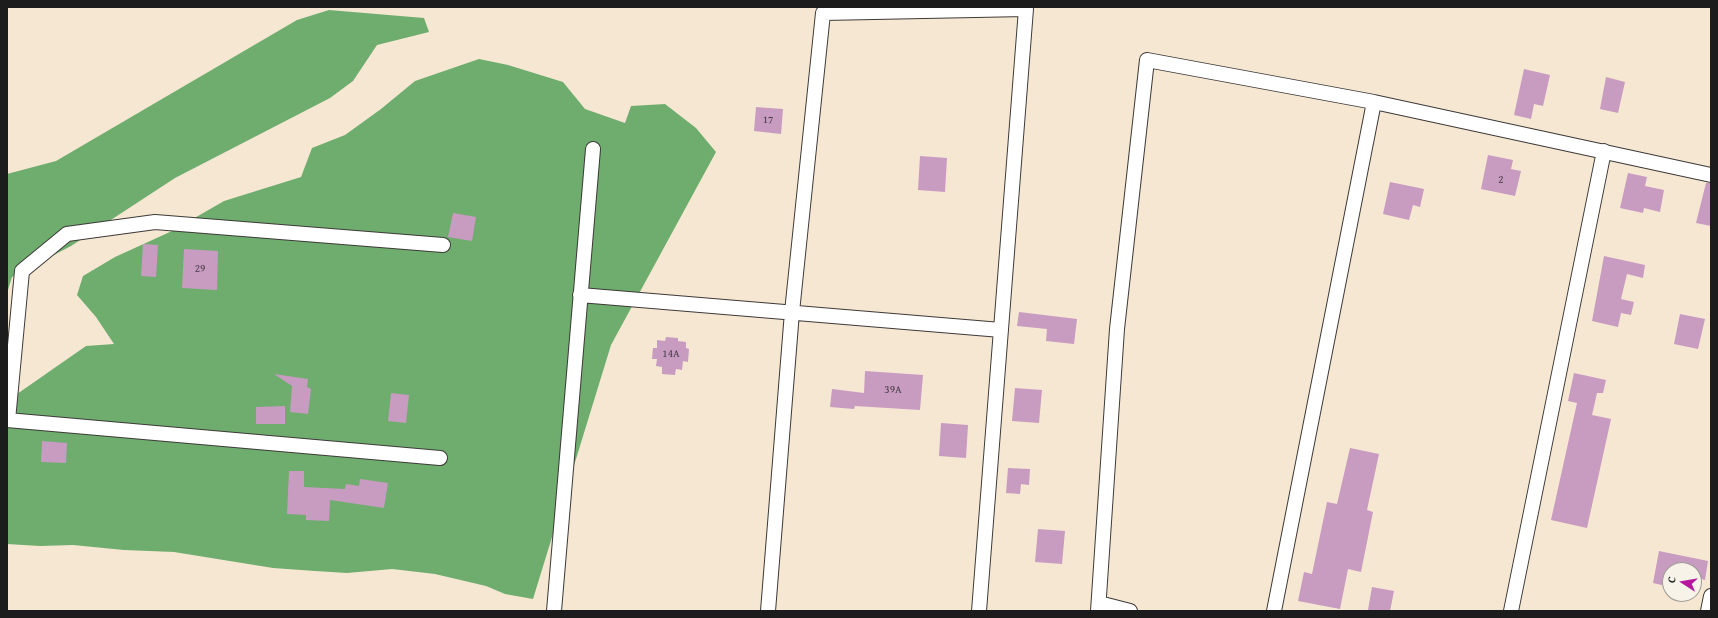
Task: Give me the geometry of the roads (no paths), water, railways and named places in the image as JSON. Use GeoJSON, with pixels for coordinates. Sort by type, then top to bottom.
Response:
{"type":"FeatureCollection","features":[{"type":"Feature","properties":{"kind":"lane"},"geometry":{"type":"LineString","coordinates":[[768,611],[792,312],[823,13],[1026,9],[979,611]]}},
{"type":"Feature","properties":{"kind":"lane"},"geometry":{"type":"LineString","coordinates":[[1130,611],[1098,607],[1117,329],[1147,60],[1374,102],[1604,151],[1711,176]]}},
{"type":"Feature","properties":{"kind":"lane"},"geometry":{"type":"LineString","coordinates":[[1274,611],[1374,102]]}},
{"type":"Feature","properties":{"kind":"lane"},"geometry":{"type":"LineString","coordinates":[[554,611],[593,149]]}},
{"type":"Feature","properties":{"kind":"lane"},"geometry":{"type":"LineString","coordinates":[[1511,611],[1604,151]]}},
{"type":"Feature","properties":{"kind":"lane"},"geometry":{"type":"LineString","coordinates":[[440,458],[8,420],[22,271],[67,234],[155,222],[443,245]]}},
{"type":"Feature","properties":{"kind":"lane"},"geometry":{"type":"LineString","coordinates":[[580,295],[1001,330]]}},
{"type":"Feature","properties":{"kind":"lane"},"geometry":{"type":"LineString","coordinates":[[1708,611],[1711,596]]}}]}
